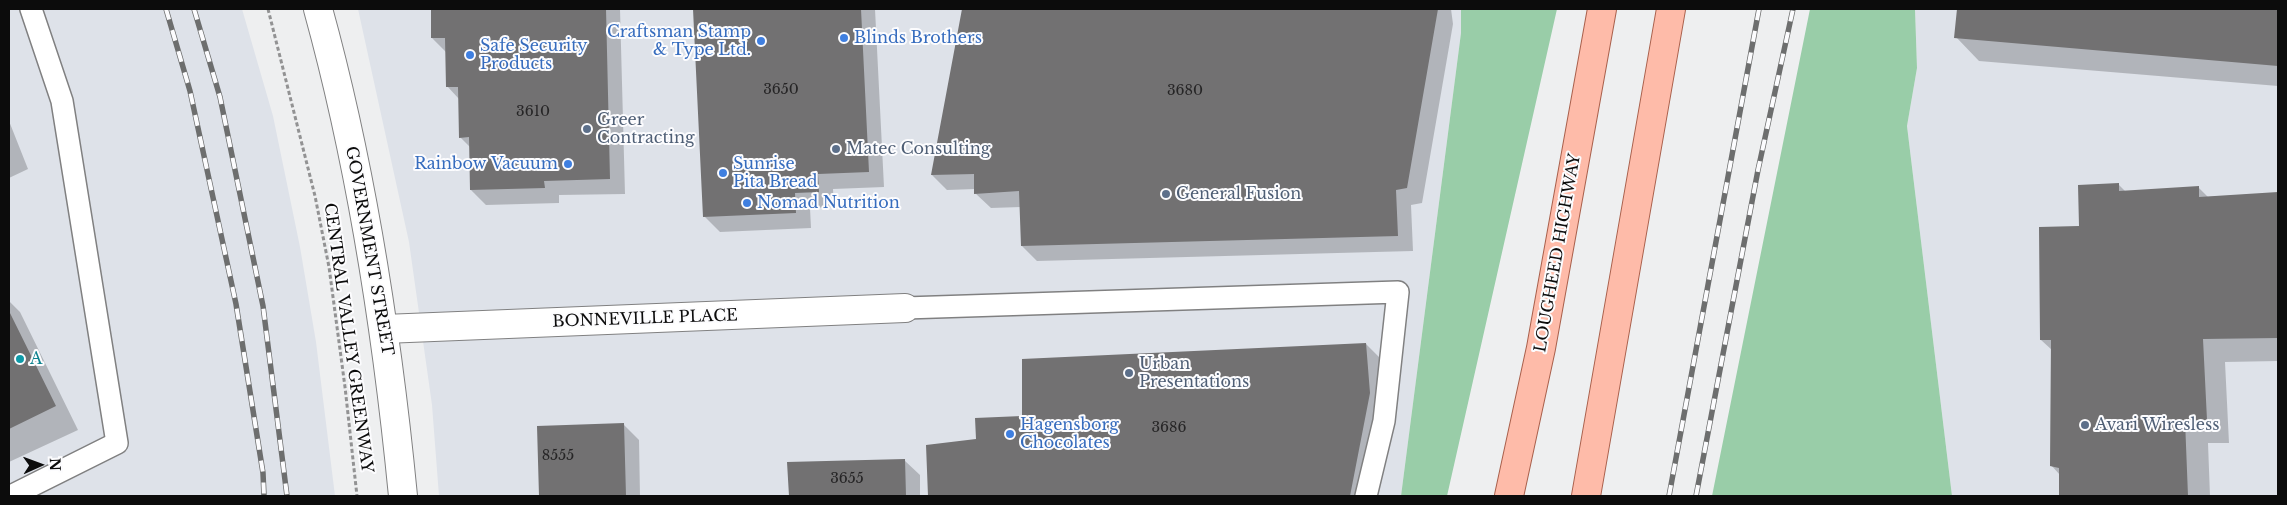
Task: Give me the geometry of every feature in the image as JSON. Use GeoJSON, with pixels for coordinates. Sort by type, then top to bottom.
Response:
{"type":"FeatureCollection","features":[{"type":"Feature","properties":{"kind":"main road","name":"LOUGHEED HIGHWAY"},"geometry":{"type":"LineString","coordinates":[[1509,496],[1541,348],[1602,9]]}},
{"type":"Feature","properties":{"kind":"main road"},"geometry":{"type":"LineString","coordinates":[[1586,496],[1671,9]]}},
{"type":"Feature","properties":{"kind":"street","name":"GOVERNMENT STREET"},"geometry":{"type":"LineString","coordinates":[[318,9],[354,163],[384,329],[403,496]]}},
{"type":"Feature","properties":{"kind":"street","name":"BONNEVILLE PLACE"},"geometry":{"type":"LineString","coordinates":[[384,329],[905,308]]}},
{"type":"Feature","properties":{"kind":"lane"},"geometry":{"type":"LineString","coordinates":[[11,496],[117,444],[62,101],[32,9]]}},
{"type":"Feature","properties":{"kind":"lane"},"geometry":{"type":"LineString","coordinates":[[905,308],[1398,292],[1384,421],[1366,496]]}},
{"type":"Feature","properties":{"kind":"path","name":"CENTRAL VALLEY GREENWAY"},"geometry":{"type":"LineString","coordinates":[[268,9],[315,196],[328,267],[345,387],[357,496]]}},
{"type":"Feature","properties":{"kind":"shaded area"},"geometry":{"type":"Polygon","coordinates":[[[9,9],[242,9],[273,116],[300,247],[316,342],[335,496],[9,496],[9,9]]]}},
{"type":"Feature","properties":{"kind":"shaded area"},"geometry":{"type":"Polygon","coordinates":[[[358,9],[1461,9],[1461,33],[1401,496],[439,496],[432,405],[409,242],[358,9]]]}},
{"type":"Feature","properties":{"kind":"shaded area"},"geometry":{"type":"Polygon","coordinates":[[[1915,9],[2278,9],[2278,496],[1952,496],[1907,126],[1917,68],[1915,9]]]}},
{"type":"Feature","properties":{"kind":"green space"},"geometry":{"type":"Polygon","coordinates":[[[1461,9],[1557,9],[1447,496],[1401,496],[1461,33],[1461,9]]]}},
{"type":"Feature","properties":{"kind":"green space"},"geometry":{"type":"Polygon","coordinates":[[[1810,9],[1915,9],[1917,68],[1907,126],[1952,496],[1712,496],[1810,9]]]}},
{"type":"Feature","properties":{"kind":"building"},"geometry":{"type":"Polygon","coordinates":[[[431,9],[606,9],[610,179],[544,181],[545,188],[470,190],[469,137],[459,138],[458,87],[446,87],[445,38],[431,38],[431,9]]]}},
{"type":"Feature","properties":{"kind":"building"},"geometry":{"type":"Polygon","coordinates":[[[693,9],[861,9],[869,172],[818,174],[819,192],[795,193],[796,213],[703,217],[693,9]]]}},
{"type":"Feature","properties":{"kind":"building"},"geometry":{"type":"Polygon","coordinates":[[[962,9],[1438,9],[1407,188],[1396,190],[1398,236],[1021,246],[1019,191],[974,194],[974,174],[931,175],[962,9]]]}},
{"type":"Feature","properties":{"kind":"building"},"geometry":{"type":"Polygon","coordinates":[[[1957,9],[2278,9],[2278,66],[1954,38],[1957,9]]]}},
{"type":"Feature","properties":{"kind":"building"},"geometry":{"type":"Polygon","coordinates":[[[2119,183],[2119,191],[2199,186],[2199,197],[2278,192],[2278,338],[2203,339],[2207,420],[2185,420],[2188,496],[2059,496],[2059,468],[2050,466],[2051,340],[2040,340],[2039,227],[2079,226],[2078,185],[2119,183]]]}},
{"type":"Feature","properties":{"kind":"building","name":"A"},"geometry":{"type":"Polygon","coordinates":[[[9,311],[56,406],[9,429],[9,311]]]}},
{"type":"Feature","properties":{"kind":"building"},"geometry":{"type":"Polygon","coordinates":[[[1366,343],[1370,393],[1350,496],[928,496],[926,445],[976,439],[975,418],[1022,416],[1022,359],[1366,343]]]}},
{"type":"Feature","properties":{"kind":"building"},"geometry":{"type":"Polygon","coordinates":[[[624,423],[626,496],[539,496],[537,426],[624,423]]]}},
{"type":"Feature","properties":{"kind":"building"},"geometry":{"type":"Polygon","coordinates":[[[905,459],[906,496],[789,496],[787,462],[905,459]]]}},
{"type":"Feature","properties":{"kind":"railway"},"geometry":{"type":"LineString","coordinates":[[166,9],[190,91],[236,304],[263,473],[264,496]]}},
{"type":"Feature","properties":{"kind":"railway"},"geometry":{"type":"LineString","coordinates":[[194,9],[220,97],[263,306],[287,496]]}},
{"type":"Feature","properties":{"kind":"railway"},"geometry":{"type":"LineString","coordinates":[[1669,496],[1759,9]]}},
{"type":"Feature","properties":{"kind":"railway"},"geometry":{"type":"LineString","coordinates":[[1696,496],[1758,170],[1793,9]]}},
{"type":"Feature","properties":{"kind":"place","name":"Blinds Brothers"},"geometry":{"type":"Point","coordinates":[844,38]}},
{"type":"Feature","properties":{"kind":"place","name":"Craftsman Stamp & Type Ltd."},"geometry":{"type":"Point","coordinates":[761,41]}},
{"type":"Feature","properties":{"kind":"place","name":"Safe Security Products"},"geometry":{"type":"Point","coordinates":[470,55]}},
{"type":"Feature","properties":{"kind":"place","name":"Greer Contracting"},"geometry":{"type":"Point","coordinates":[587,129]}},
{"type":"Feature","properties":{"kind":"place","name":"Matec Consulting"},"geometry":{"type":"Point","coordinates":[836,149]}},
{"type":"Feature","properties":{"kind":"place","name":"Rainbow Vacuum"},"geometry":{"type":"Point","coordinates":[568,164]}},
{"type":"Feature","properties":{"kind":"place","name":"Sunrise Pita Bread"},"geometry":{"type":"Point","coordinates":[723,173]}},
{"type":"Feature","properties":{"kind":"place","name":"General Fusion"},"geometry":{"type":"Point","coordinates":[1166,194]}},
{"type":"Feature","properties":{"kind":"place","name":"Nomad Nutrition"},"geometry":{"type":"Point","coordinates":[747,203]}},
{"type":"Feature","properties":{"kind":"place","name":"A"},"geometry":{"type":"Point","coordinates":[20,359]}},
{"type":"Feature","properties":{"kind":"place","name":"Urban Presentations"},"geometry":{"type":"Point","coordinates":[1129,373]}},
{"type":"Feature","properties":{"kind":"place","name":"Avari Wiresless"},"geometry":{"type":"Point","coordinates":[2085,425]}},
{"type":"Feature","properties":{"kind":"place","name":"Hagensborg Chocolates"},"geometry":{"type":"Point","coordinates":[1010,434]}}]}
